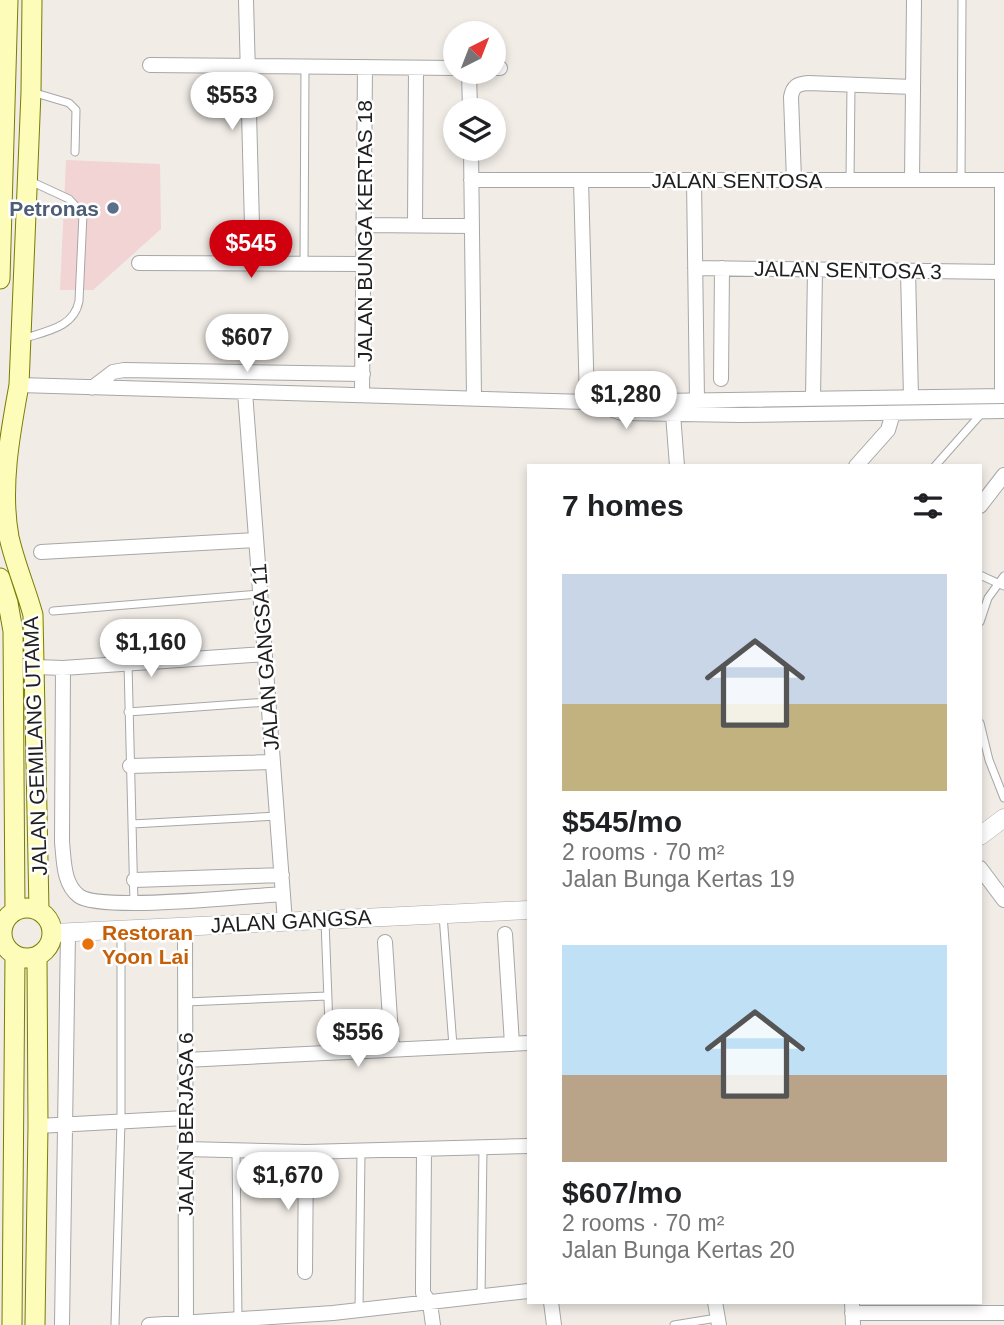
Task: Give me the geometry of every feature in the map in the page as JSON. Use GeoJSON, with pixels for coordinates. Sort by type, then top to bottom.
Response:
{"type":"FeatureCollection","features":[{"type":"Feature","properties":{"kind":"main road"},"geometry":{"type":"LineString","coordinates":[[0,279],[8,0]]}},
{"type":"Feature","properties":{"kind":"main road","name":"JALAN GEMILANG UTAMA"},"geometry":{"type":"LineString","coordinates":[[32,0],[19,386],[11,428],[4,505],[13,554],[26,586],[33,615],[39,910]]}},
{"type":"Feature","properties":{"kind":"main road","name":"JALAN GEMILANG UTAMA"},"geometry":{"type":"LineString","coordinates":[[0,578],[13,631],[15,911]]}},
{"type":"Feature","properties":{"kind":"main road"},"geometry":{"type":"LineString","coordinates":[[31,907],[39,910],[60,933],[50,946],[37,956],[23,958],[15,955],[1,938],[4,922],[15,911],[31,907]]}},
{"type":"Feature","properties":{"kind":"main road"},"geometry":{"type":"LineString","coordinates":[[12,1325],[15,955]]}},
{"type":"Feature","properties":{"kind":"main road"},"geometry":{"type":"LineString","coordinates":[[35,1325],[37,956]]}},
{"type":"Feature","properties":{"kind":"street"},"geometry":{"type":"LineString","coordinates":[[246,0],[253,263]]}},
{"type":"Feature","properties":{"kind":"street"},"geometry":{"type":"LineString","coordinates":[[912,180],[914,0]]}},
{"type":"Feature","properties":{"kind":"street"},"geometry":{"type":"LineString","coordinates":[[150,65],[443,68]]}},
{"type":"Feature","properties":{"kind":"street","name":"JALAN BUNGA KERTAS 18"},"geometry":{"type":"LineString","coordinates":[[362,395],[365,67]]}},
{"type":"Feature","properties":{"kind":"street"},"geometry":{"type":"LineString","coordinates":[[415,225],[416,68]]}},
{"type":"Feature","properties":{"kind":"street"},"geometry":{"type":"LineString","coordinates":[[794,180],[793,90],[802,83],[913,87]]}},
{"type":"Feature","properties":{"kind":"street"},"geometry":{"type":"LineString","coordinates":[[471,161],[474,398]]}},
{"type":"Feature","properties":{"kind":"street","name":"JALAN SENTOSA"},"geometry":{"type":"LineString","coordinates":[[471,180],[1003,180]]}},
{"type":"Feature","properties":{"kind":"street"},"geometry":{"type":"LineString","coordinates":[[582,180],[587,401]]}},
{"type":"Feature","properties":{"kind":"street"},"geometry":{"type":"LineString","coordinates":[[694,180],[696,400]]}},
{"type":"Feature","properties":{"kind":"street"},"geometry":{"type":"LineString","coordinates":[[1003,180],[1003,401]]}},
{"type":"Feature","properties":{"kind":"street"},"geometry":{"type":"LineString","coordinates":[[364,225],[472,226]]}},
{"type":"Feature","properties":{"kind":"street"},"geometry":{"type":"LineString","coordinates":[[139,263],[363,264]]}},
{"type":"Feature","properties":{"kind":"street","name":"JALAN SENTOSA 3"},"geometry":{"type":"LineString","coordinates":[[695,268],[1002,272]]}},
{"type":"Feature","properties":{"kind":"street"},"geometry":{"type":"LineString","coordinates":[[721,379],[722,268]]}},
{"type":"Feature","properties":{"kind":"street"},"geometry":{"type":"LineString","coordinates":[[813,398],[816,270]]}},
{"type":"Feature","properties":{"kind":"street"},"geometry":{"type":"LineString","coordinates":[[908,271],[911,397]]}},
{"type":"Feature","properties":{"kind":"street"},"geometry":{"type":"LineString","coordinates":[[92,388],[113,372],[124,370],[363,373]]}},
{"type":"Feature","properties":{"kind":"street"},"geometry":{"type":"LineString","coordinates":[[19,386],[587,401],[911,397],[1003,401]]}},
{"type":"Feature","properties":{"kind":"street","name":"JALAN GANGSA 11"},"geometry":{"type":"LineString","coordinates":[[245,392],[285,922]]}},
{"type":"Feature","properties":{"kind":"street"},"geometry":{"type":"LineString","coordinates":[[587,401],[622,413],[673,414],[983,411],[1003,401]]}},
{"type":"Feature","properties":{"kind":"street"},"geometry":{"type":"LineString","coordinates":[[858,464],[888,430],[893,413]]}},
{"type":"Feature","properties":{"kind":"street"},"geometry":{"type":"LineString","coordinates":[[673,414],[677,464]]}},
{"type":"Feature","properties":{"kind":"street"},"geometry":{"type":"LineString","coordinates":[[982,503],[1004,475]]}},
{"type":"Feature","properties":{"kind":"street"},"geometry":{"type":"LineString","coordinates":[[41,552],[256,540]]}},
{"type":"Feature","properties":{"kind":"street"},"geometry":{"type":"LineString","coordinates":[[36,667],[63,668],[265,654]]}},
{"type":"Feature","properties":{"kind":"street"},"geometry":{"type":"LineString","coordinates":[[63,668],[64,866],[70,886],[80,897],[92,902],[134,903],[283,894]]}},
{"type":"Feature","properties":{"kind":"street"},"geometry":{"type":"LineString","coordinates":[[130,766],[273,762]]}},
{"type":"Feature","properties":{"kind":"street"},"geometry":{"type":"LineString","coordinates":[[38,845],[47,828],[62,818]]}},
{"type":"Feature","properties":{"kind":"street"},"geometry":{"type":"LineString","coordinates":[[982,834],[1004,818]]}},
{"type":"Feature","properties":{"kind":"street"},"geometry":{"type":"LineString","coordinates":[[982,871],[1004,900]]}},
{"type":"Feature","properties":{"kind":"street"},"geometry":{"type":"LineString","coordinates":[[134,880],[282,875]]}},
{"type":"Feature","properties":{"kind":"street","name":"JALAN GANGSA"},"geometry":{"type":"LineString","coordinates":[[60,933],[527,910]]}},
{"type":"Feature","properties":{"kind":"street","name":"JALAN BERJASA 6"},"geometry":{"type":"LineString","coordinates":[[185,927],[186,1322]]}},
{"type":"Feature","properties":{"kind":"street"},"geometry":{"type":"LineString","coordinates":[[60,933],[64,1124],[62,1325]]}},
{"type":"Feature","properties":{"kind":"street"},"geometry":{"type":"LineString","coordinates":[[505,934],[512,1044]]}},
{"type":"Feature","properties":{"kind":"street"},"geometry":{"type":"LineString","coordinates":[[385,942],[392,1050]]}},
{"type":"Feature","properties":{"kind":"street"},"geometry":{"type":"LineString","coordinates":[[185,1060],[527,1043]]}},
{"type":"Feature","properties":{"kind":"street"},"geometry":{"type":"LineString","coordinates":[[38,1126],[185,1118]]}},
{"type":"Feature","properties":{"kind":"street"},"geometry":{"type":"LineString","coordinates":[[186,1149],[306,1153],[527,1146]]}},
{"type":"Feature","properties":{"kind":"street"},"geometry":{"type":"LineString","coordinates":[[424,1150],[423,1283],[424,1293],[430,1303],[433,1325]]}},
{"type":"Feature","properties":{"kind":"street"},"geometry":{"type":"LineString","coordinates":[[305,1272],[306,1153]]}},
{"type":"Feature","properties":{"kind":"street"},"geometry":{"type":"LineString","coordinates":[[149,1325],[238,1319],[342,1319],[359,1310],[527,1291]]}},
{"type":"Feature","properties":{"kind":"street"},"geometry":{"type":"LineString","coordinates":[[551,1304],[554,1325]]}},
{"type":"Feature","properties":{"kind":"street"},"geometry":{"type":"LineString","coordinates":[[715,1304],[718,1322]]}},
{"type":"Feature","properties":{"kind":"street"},"geometry":{"type":"LineString","coordinates":[[853,1316],[1004,1313]]}},
{"type":"Feature","properties":{"kind":"lane"},"geometry":{"type":"LineString","coordinates":[[961,180],[962,0]]}},
{"type":"Feature","properties":{"kind":"lane"},"geometry":{"type":"LineString","coordinates":[[304,263],[305,67]]}},
{"type":"Feature","properties":{"kind":"lane"},"geometry":{"type":"LineString","coordinates":[[850,85],[850,180]]}},
{"type":"Feature","properties":{"kind":"lane"},"geometry":{"type":"LineString","coordinates":[[31,92],[69,103],[76,110],[75,152]]}},
{"type":"Feature","properties":{"kind":"lane"},"geometry":{"type":"LineString","coordinates":[[21,339],[63,325],[77,313],[83,214],[69,199],[28,179]]}},
{"type":"Feature","properties":{"kind":"lane"},"geometry":{"type":"LineString","coordinates":[[937,464],[983,411]]}},
{"type":"Feature","properties":{"kind":"lane"},"geometry":{"type":"LineString","coordinates":[[982,576],[1001,585]]}},
{"type":"Feature","properties":{"kind":"lane"},"geometry":{"type":"LineString","coordinates":[[982,616],[988,598],[1001,585],[1004,576]]}},
{"type":"Feature","properties":{"kind":"lane"},"geometry":{"type":"LineString","coordinates":[[52,611],[260,594]]}},
{"type":"Feature","properties":{"kind":"lane"},"geometry":{"type":"LineString","coordinates":[[128,663],[134,903]]}},
{"type":"Feature","properties":{"kind":"lane"},"geometry":{"type":"LineString","coordinates":[[128,712],[268,702]]}},
{"type":"Feature","properties":{"kind":"lane"},"geometry":{"type":"LineString","coordinates":[[982,731],[989,760],[1004,798]]}},
{"type":"Feature","properties":{"kind":"lane"},"geometry":{"type":"LineString","coordinates":[[132,824],[277,816]]}},
{"type":"Feature","properties":{"kind":"lane"},"geometry":{"type":"LineString","coordinates":[[443,914],[453,1047]]}},
{"type":"Feature","properties":{"kind":"lane"},"geometry":{"type":"LineString","coordinates":[[325,920],[330,1053]]}},
{"type":"Feature","properties":{"kind":"lane"},"geometry":{"type":"LineString","coordinates":[[116,1325],[121,1122],[121,930]]}},
{"type":"Feature","properties":{"kind":"lane"},"geometry":{"type":"LineString","coordinates":[[185,1002],[327,996]]}},
{"type":"Feature","properties":{"kind":"lane"},"geometry":{"type":"LineString","coordinates":[[481,1297],[483,1147]]}},
{"type":"Feature","properties":{"kind":"lane"},"geometry":{"type":"LineString","coordinates":[[236,1151],[238,1319]]}},
{"type":"Feature","properties":{"kind":"lane"},"geometry":{"type":"LineString","coordinates":[[359,1310],[361,1152]]}},
{"type":"Feature","properties":{"kind":"lane"},"geometry":{"type":"LineString","coordinates":[[674,1325],[718,1322]]}},
{"type":"Feature","properties":{"kind":"shaded area"},"geometry":{"type":"Polygon","coordinates":[[[66,160],[160,164],[161,229],[93,290],[60,290],[66,160]]]}},
{"type":"Feature","properties":{"kind":"place","name":"Petronas"},"geometry":{"type":"Point","coordinates":[113,208]}},
{"type":"Feature","properties":{"kind":"place","name":"Restoran Yoon Lai"},"geometry":{"type":"Point","coordinates":[88,944]}}]}
